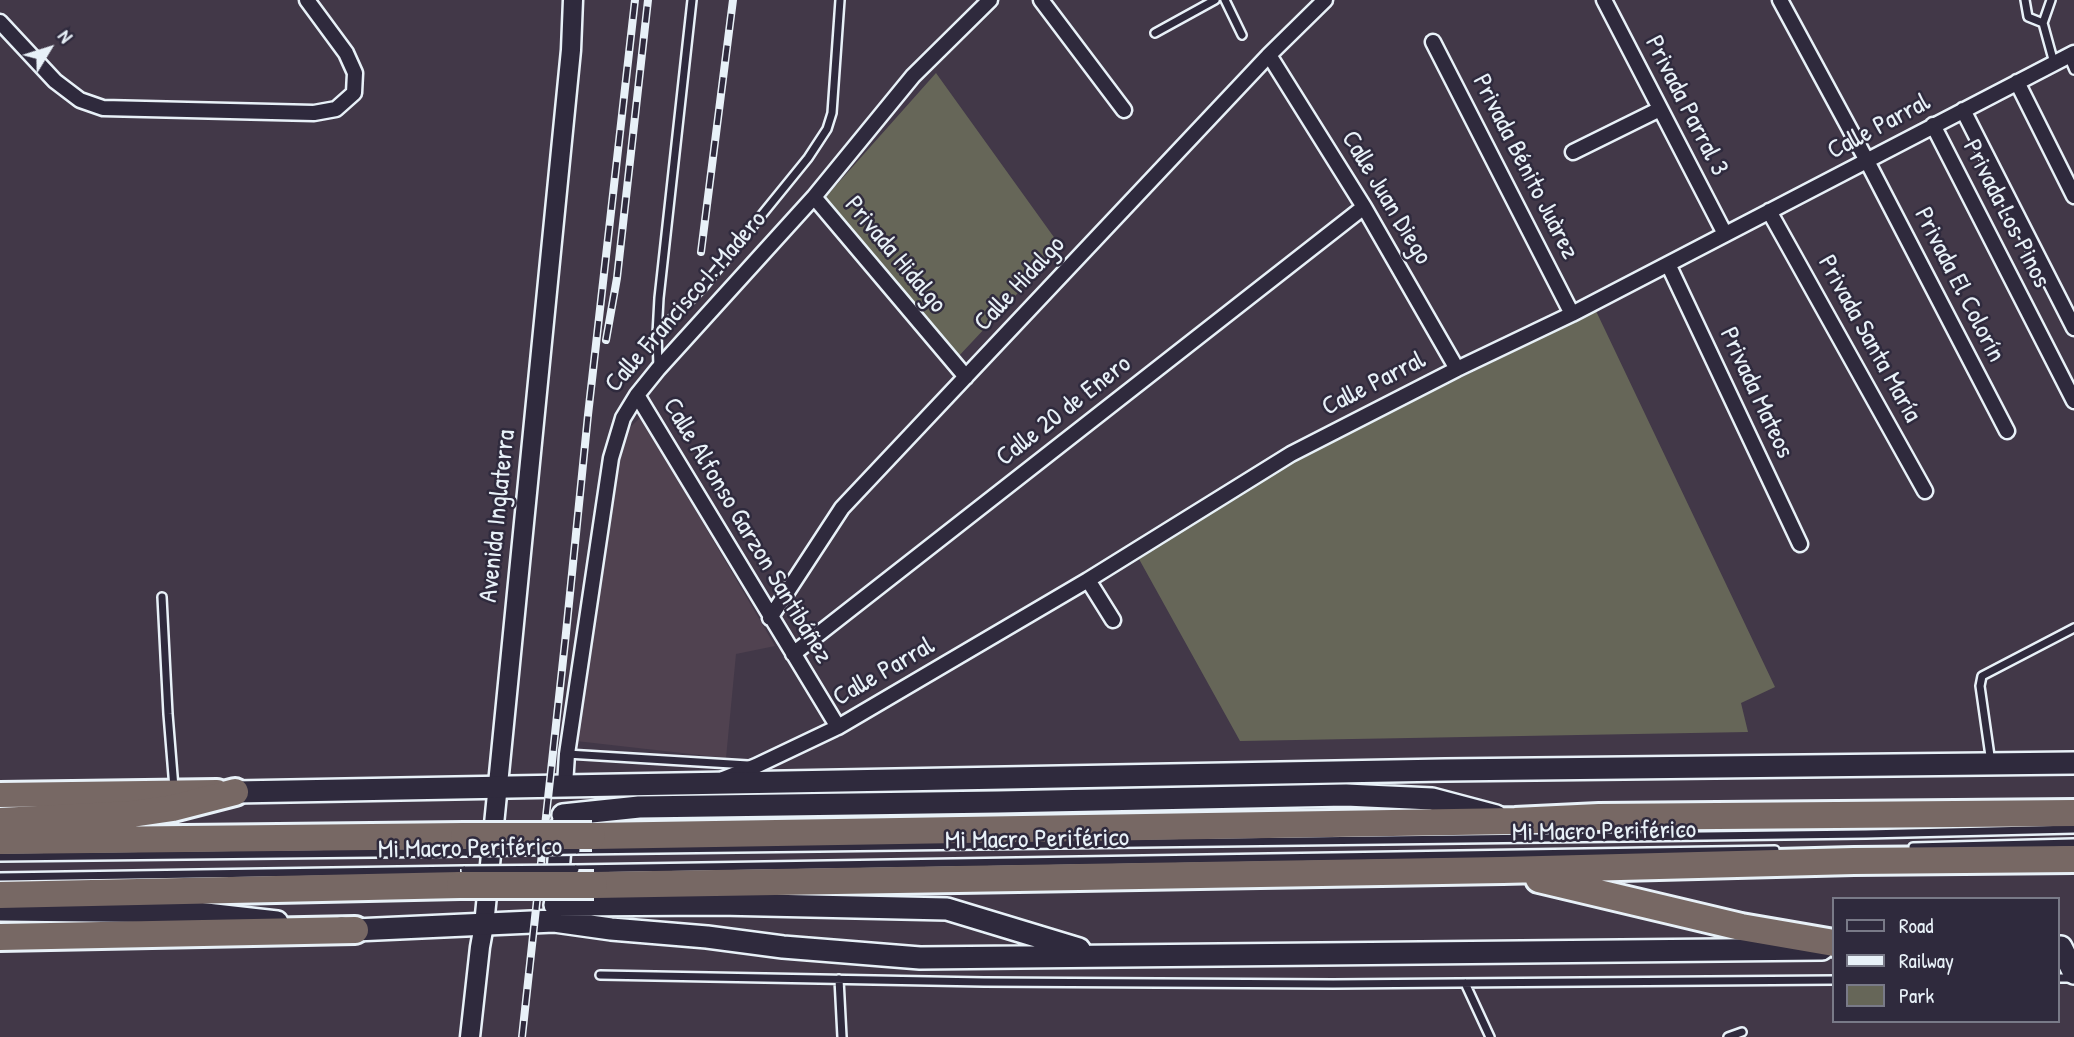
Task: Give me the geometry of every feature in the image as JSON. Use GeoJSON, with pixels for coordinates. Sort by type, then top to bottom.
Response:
{"type":"FeatureCollection","features":[{"type":"Feature","properties":{"kind":"highway"},"geometry":{"type":"LineString","coordinates":[[0,795],[235,792]]}},
{"type":"Feature","properties":{"kind":"highway"},"geometry":{"type":"LineString","coordinates":[[0,821],[132,814],[173,808],[235,792]]}},
{"type":"Feature","properties":{"kind":"highway"},"geometry":{"type":"LineString","coordinates":[[0,841],[584,843],[1599,817],[2074,813]]}},
{"type":"Feature","properties":{"kind":"highway"},"geometry":{"type":"LineString","coordinates":[[0,895],[462,878],[1503,870],[1854,861],[2074,859]]}},
{"type":"Feature","properties":{"kind":"highway"},"geometry":{"type":"LineString","coordinates":[[1503,870],[1741,927],[1832,943]]}},
{"type":"Feature","properties":{"kind":"highway"},"geometry":{"type":"LineString","coordinates":[[0,937],[355,930]]}},
{"type":"Feature","properties":{"kind":"main road"},"geometry":{"type":"LineString","coordinates":[[235,792],[1527,769],[2074,763]]}},
{"type":"Feature","properties":{"kind":"main road"},"geometry":{"type":"LineString","coordinates":[[1113,776],[1208,798]]}},
{"type":"Feature","properties":{"kind":"main road","name":"Calle Francisco I. Madero"},"geometry":{"type":"LineString","coordinates":[[555,913],[565,785]]}},
{"type":"Feature","properties":{"kind":"main road"},"geometry":{"type":"LineString","coordinates":[[563,815],[639,807],[1346,795],[1432,799],[1515,821]]}},
{"type":"Feature","properties":{"kind":"main road"},"geometry":{"type":"LineString","coordinates":[[0,910],[188,912],[355,930],[484,925],[555,913],[719,904],[947,909],[1097,955]]}},
{"type":"Feature","properties":{"kind":"main road"},"geometry":{"type":"LineString","coordinates":[[555,913],[611,929],[863,955],[920,958],[1832,949]]}},
{"type":"Feature","properties":{"kind":"main road"},"geometry":{"type":"LineString","coordinates":[[2064,947],[2074,976]]}},
{"type":"Feature","properties":{"kind":"street"},"geometry":{"type":"LineString","coordinates":[[0,22],[55,81],[80,100],[103,108],[314,113],[336,109],[354,93],[355,73],[346,53],[307,0]]}},
{"type":"Feature","properties":{"kind":"street","name":"Avenida Inglaterra"},"geometry":{"type":"LineString","coordinates":[[470,1037],[484,925],[570,64],[573,0]]}},
{"type":"Feature","properties":{"kind":"street","name":"Calle Francisco I. Madero"},"geometry":{"type":"LineString","coordinates":[[565,785],[567,754],[611,458],[623,418],[658,369],[814,197],[914,76],[990,0]]}},
{"type":"Feature","properties":{"kind":"street"},"geometry":{"type":"LineString","coordinates":[[1041,0],[1124,110]]}},
{"type":"Feature","properties":{"kind":"street","name":"Calle Hidalgo"},"geometry":{"type":"LineString","coordinates":[[770,618],[842,508],[1269,55],[1325,0]]}},
{"type":"Feature","properties":{"kind":"street","name":"Privada Parral 3"},"geometry":{"type":"LineString","coordinates":[[1604,0],[1725,234]]}},
{"type":"Feature","properties":{"kind":"street","name":"Privada El Colorín"},"geometry":{"type":"LineString","coordinates":[[1780,0],[2007,431]]}},
{"type":"Feature","properties":{"kind":"street","name":"Privada Bénito Juàrez"},"geometry":{"type":"LineString","coordinates":[[1433,42],[1572,314]]}},
{"type":"Feature","properties":{"kind":"street","name":"Calle Juan Diego"},"geometry":{"type":"LineString","coordinates":[[1269,55],[1364,206],[1457,369]]}},
{"type":"Feature","properties":{"kind":"street","name":"Calle Parral"},"geometry":{"type":"LineString","coordinates":[[712,785],[838,727],[1088,580],[1291,454],[1572,314],[2054,63],[2072,60]]}},
{"type":"Feature","properties":{"kind":"street"},"geometry":{"type":"LineString","coordinates":[[2017,82],[2074,196]]}},
{"type":"Feature","properties":{"kind":"street"},"geometry":{"type":"LineString","coordinates":[[1573,152],[1660,109]]}},
{"type":"Feature","properties":{"kind":"street"},"geometry":{"type":"LineString","coordinates":[[1963,110],[2074,328]]}},
{"type":"Feature","properties":{"kind":"street","name":"Privada Los Pinos"},"geometry":{"type":"LineString","coordinates":[[1933,125],[2074,401]]}},
{"type":"Feature","properties":{"kind":"street","name":"Privada Hidalgo"},"geometry":{"type":"LineString","coordinates":[[814,197],[966,377]]}},
{"type":"Feature","properties":{"kind":"street","name":"Calle 20 de Enero"},"geometry":{"type":"LineString","coordinates":[[793,654],[1364,206]]}},
{"type":"Feature","properties":{"kind":"street","name":"Privada Santa María"},"geometry":{"type":"LineString","coordinates":[[1769,211],[1925,491]]}},
{"type":"Feature","properties":{"kind":"street","name":"Privada Mateos"},"geometry":{"type":"LineString","coordinates":[[1668,264],[1800,544]]}},
{"type":"Feature","properties":{"kind":"street","name":"Calle Alfonso Garzon Santibáñez"},"geometry":{"type":"LineString","coordinates":[[637,395],[838,727]]}},
{"type":"Feature","properties":{"kind":"street"},"geometry":{"type":"LineString","coordinates":[[1088,580],[1113,620]]}},
{"type":"Feature","properties":{"kind":"lane"},"geometry":{"type":"LineString","coordinates":[[658,369],[657,334],[692,0]]}},
{"type":"Feature","properties":{"kind":"lane"},"geometry":{"type":"LineString","coordinates":[[657,334],[704,286],[808,158],[827,129],[832,113],[840,0]]}},
{"type":"Feature","properties":{"kind":"lane"},"geometry":{"type":"LineString","coordinates":[[1155,33],[1215,0]]}},
{"type":"Feature","properties":{"kind":"lane"},"geometry":{"type":"LineString","coordinates":[[1225,0],[1242,35]]}},
{"type":"Feature","properties":{"kind":"lane"},"geometry":{"type":"LineString","coordinates":[[2025,0],[2028,17],[2043,23]]}},
{"type":"Feature","properties":{"kind":"lane"},"geometry":{"type":"LineString","coordinates":[[2051,0],[2043,23],[2054,63]]}},
{"type":"Feature","properties":{"kind":"lane"},"geometry":{"type":"LineString","coordinates":[[162,597],[174,792]]}},
{"type":"Feature","properties":{"kind":"lane"},"geometry":{"type":"LineString","coordinates":[[1991,764],[1980,686],[1982,676],[2074,628]]}},
{"type":"Feature","properties":{"kind":"lane"},"geometry":{"type":"LineString","coordinates":[[567,754],[756,766]]}},
{"type":"Feature","properties":{"kind":"lane","name":"Mi Macro Periférico"},"geometry":{"type":"LineString","coordinates":[[584,843],[1866,834],[2074,829]]}},
{"type":"Feature","properties":{"kind":"lane","name":"Mi Macro Periférico"},"geometry":{"type":"LineString","coordinates":[[0,857],[465,844]]}},
{"type":"Feature","properties":{"kind":"lane"},"geometry":{"type":"LineString","coordinates":[[1898,848],[2074,844]]}},
{"type":"Feature","properties":{"kind":"lane","name":"Mi Macro Periférico"},"geometry":{"type":"LineString","coordinates":[[585,877],[1787,850]]}},
{"type":"Feature","properties":{"kind":"lane","name":"Mi Macro Periférico"},"geometry":{"type":"LineString","coordinates":[[0,877],[462,878]]}},
{"type":"Feature","properties":{"kind":"lane"},"geometry":{"type":"LineString","coordinates":[[600,975],[1319,984],[1832,980]]}},
{"type":"Feature","properties":{"kind":"lane"},"geometry":{"type":"LineString","coordinates":[[839,979],[842,1037]]}},
{"type":"Feature","properties":{"kind":"lane"},"geometry":{"type":"LineString","coordinates":[[1465,983],[1490,1037]]}},
{"type":"Feature","properties":{"kind":"lane"},"geometry":{"type":"LineString","coordinates":[[1728,1037],[1742,1031]]}},
{"type":"Feature","properties":{"kind":"shaded area"},"geometry":{"type":"Polygon","coordinates":[[[641,417],[775,646],[736,654],[726,758],[576,741],[621,436],[641,417]]]}},
{"type":"Feature","properties":{"kind":"green space"},"geometry":{"type":"Polygon","coordinates":[[[936,73],[1061,247],[957,358],[823,200],[936,73]]]}},
{"type":"Feature","properties":{"kind":"green space"},"geometry":{"type":"Polygon","coordinates":[[[1596,311],[1775,687],[1741,703],[1748,732],[1240,741],[1139,559],[1298,458],[1596,311]]]}},
{"type":"Feature","properties":{"kind":"railway"},"geometry":{"type":"LineString","coordinates":[[522,1037],[635,0]]}},
{"type":"Feature","properties":{"kind":"railway"},"geometry":{"type":"LineString","coordinates":[[606,340],[617,278],[648,0]]}},
{"type":"Feature","properties":{"kind":"railway"},"geometry":{"type":"LineString","coordinates":[[701,252],[733,0]]}}]}
